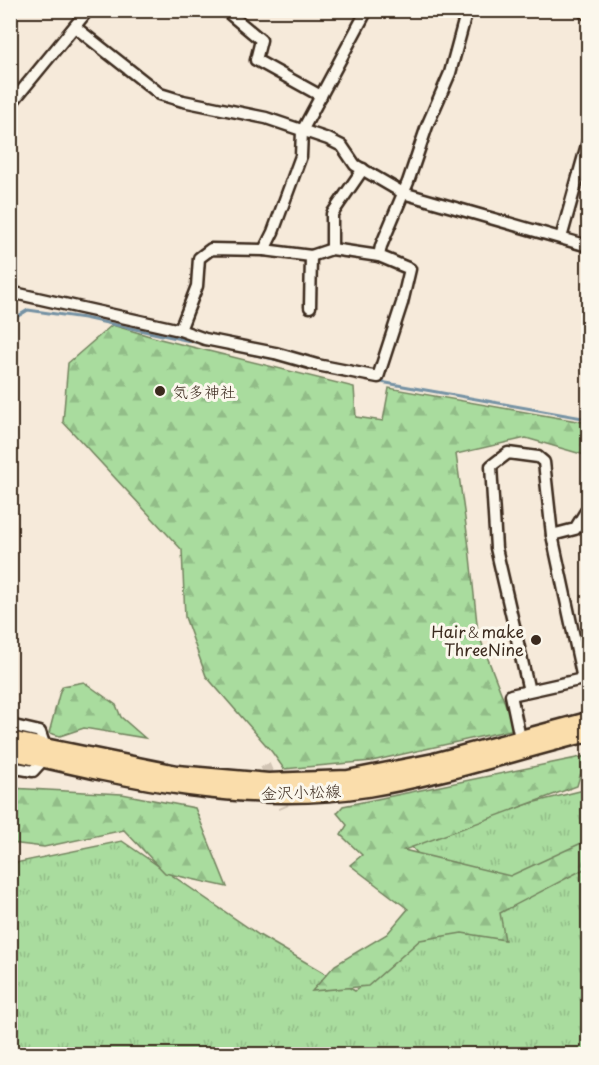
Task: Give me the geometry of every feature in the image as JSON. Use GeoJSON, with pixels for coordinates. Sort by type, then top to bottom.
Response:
{"type":"FeatureCollection","features":[{"type":"Feature","properties":{"kind":"main road","name":"金沢小松線"},"geometry":{"type":"LineString","coordinates":[[10,751],[44,753],[177,774],[267,782],[348,779],[434,762],[588,721]]}},
{"type":"Feature","properties":{"kind":"main road","name":"金沢小松線"},"geometry":{"type":"LineString","coordinates":[[10,740],[44,753],[134,778],[248,793],[325,792],[366,788],[467,766],[588,733]]}},
{"type":"Feature","properties":{"kind":"street"},"geometry":{"type":"LineString","coordinates":[[10,105],[88,10]]}},
{"type":"Feature","properties":{"kind":"street"},"geometry":{"type":"LineString","coordinates":[[225,10],[261,40],[256,60],[321,96]]}},
{"type":"Feature","properties":{"kind":"street"},"geometry":{"type":"LineString","coordinates":[[264,250],[301,156],[302,131],[367,10]]}},
{"type":"Feature","properties":{"kind":"street"},"geometry":{"type":"LineString","coordinates":[[379,256],[427,126],[450,73],[467,10]]}},
{"type":"Feature","properties":{"kind":"street"},"geometry":{"type":"LineString","coordinates":[[75,27],[160,94],[266,118],[328,139],[342,146],[355,165],[403,193],[588,246]]}},
{"type":"Feature","properties":{"kind":"street"},"geometry":{"type":"LineString","coordinates":[[561,238],[588,143]]}},
{"type":"Feature","properties":{"kind":"street"},"geometry":{"type":"LineString","coordinates":[[332,249],[332,214],[363,169]]}},
{"type":"Feature","properties":{"kind":"street"},"geometry":{"type":"LineString","coordinates":[[10,292],[180,330],[205,339],[275,353],[317,365],[378,376],[402,303],[410,269],[379,256],[332,249],[310,256],[264,250],[211,249],[200,258],[197,286],[180,330]]}},
{"type":"Feature","properties":{"kind":"street"},"geometry":{"type":"LineString","coordinates":[[310,256],[310,307]]}},
{"type":"Feature","properties":{"kind":"street"},"geometry":{"type":"LineString","coordinates":[[520,738],[511,695],[583,680],[552,535],[544,462],[538,457],[508,453],[491,466],[496,548],[529,691]]}},
{"type":"Feature","properties":{"kind":"street"},"geometry":{"type":"LineString","coordinates":[[552,535],[575,529],[588,508]]}},
{"type":"Feature","properties":{"kind":"street"},"geometry":{"type":"LineString","coordinates":[[10,724],[40,732],[44,753],[33,771],[10,767]]}},
{"type":"Feature","properties":{"kind":"green space"},"geometry":{"type":"Polygon","coordinates":[[[112,325],[354,387],[356,417],[383,421],[389,388],[588,423],[588,456],[526,438],[456,454],[478,633],[515,729],[372,761],[284,769],[206,676],[185,617],[182,550],[63,422],[68,363],[112,325]]]}},
{"type":"Feature","properties":{"kind":"green space"},"geometry":{"type":"Polygon","coordinates":[[[84,682],[116,705],[121,717],[145,738],[84,728],[60,736],[49,733],[63,686],[84,682]]]}},
{"type":"Feature","properties":{"kind":"green space"},"geometry":{"type":"Polygon","coordinates":[[[586,756],[577,786],[404,850],[510,876],[588,840],[588,867],[500,913],[505,940],[462,933],[420,940],[368,986],[312,991],[335,965],[387,934],[408,909],[350,865],[362,855],[341,835],[347,825],[337,813],[343,806],[586,756]]]}},
{"type":"Feature","properties":{"kind":"green space"},"geometry":{"type":"Polygon","coordinates":[[[10,788],[122,794],[195,808],[227,887],[165,873],[124,830],[44,847],[11,843],[10,788]]]}},
{"type":"Feature","properties":{"kind":"green space"},"geometry":{"type":"Polygon","coordinates":[[[588,789],[588,1054],[11,1054],[10,864],[122,841],[259,935],[355,991],[456,900],[402,835],[588,789]]]}},
{"type":"Feature","properties":{"kind":"waterway"},"geometry":{"type":"LineString","coordinates":[[10,321],[28,310],[84,318],[204,344]]}},
{"type":"Feature","properties":{"kind":"waterway"},"geometry":{"type":"LineString","coordinates":[[210,345],[292,363]]}},
{"type":"Feature","properties":{"kind":"waterway"},"geometry":{"type":"LineString","coordinates":[[375,381],[588,419]]}},
{"type":"Feature","properties":{"kind":"tunnel"},"geometry":{"type":"LineString","coordinates":[[265,765],[284,808]]}},
{"type":"Feature","properties":{"kind":"place","name":"気多神社"},"geometry":{"type":"Point","coordinates":[160,391]}},
{"type":"Feature","properties":{"kind":"place","name":"Hair＆make ThreeNine"},"geometry":{"type":"Point","coordinates":[536,640]}}]}
